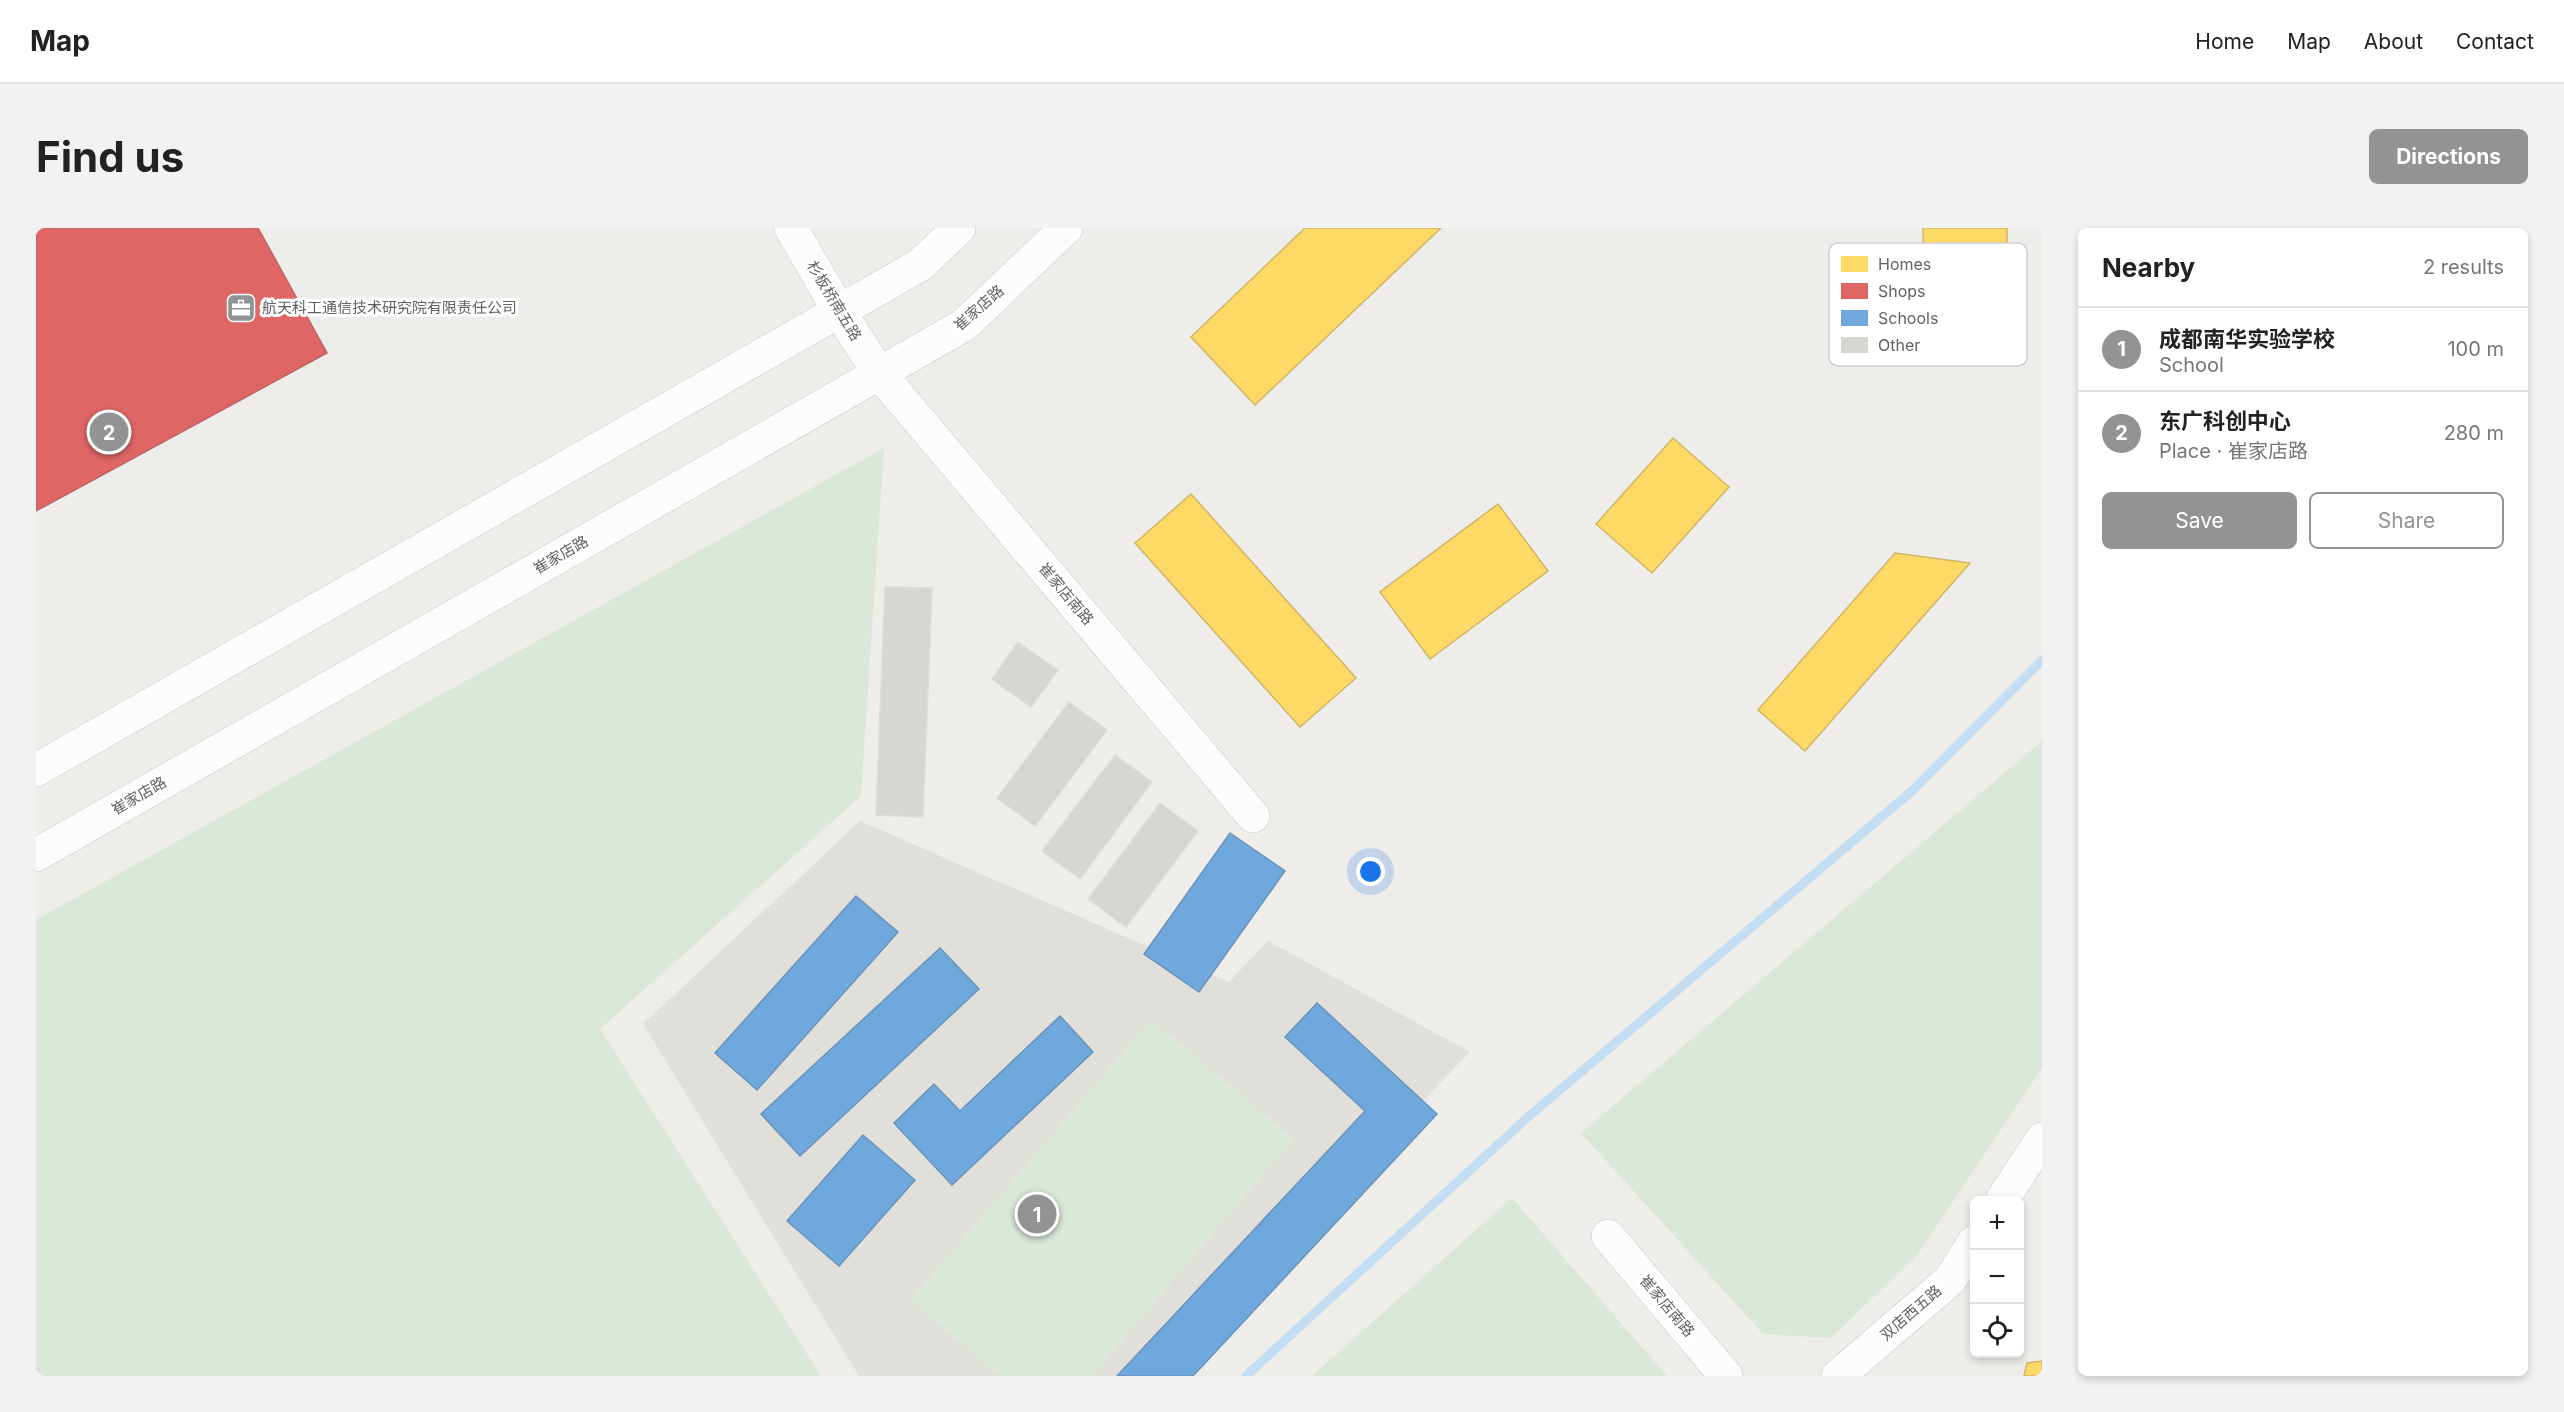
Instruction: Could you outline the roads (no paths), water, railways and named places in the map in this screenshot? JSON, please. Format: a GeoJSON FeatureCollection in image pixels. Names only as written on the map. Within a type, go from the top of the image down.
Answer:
{"type":"FeatureCollection","features":[{"type":"Feature","properties":{"kind":"main road","name":"杉板桥南五路"},"geometry":{"type":"LineString","coordinates":[[791,228],[839,311],[879,373]]}},
{"type":"Feature","properties":{"kind":"main road"},"geometry":{"type":"LineString","coordinates":[[36,770],[920,265],[959,228]]}},
{"type":"Feature","properties":{"kind":"main road","name":"崔家店路"},"geometry":{"type":"LineString","coordinates":[[36,855],[964,325],[1066,228]]}},
{"type":"Feature","properties":{"kind":"main road","name":"崔家店南路"},"geometry":{"type":"LineString","coordinates":[[879,373],[1253,816]]}},
{"type":"Feature","properties":{"kind":"main road"},"geometry":{"type":"LineString","coordinates":[[2005,1196],[2042,1139]]}},
{"type":"Feature","properties":{"kind":"main road","name":"崔家店南路"},"geometry":{"type":"LineString","coordinates":[[1608,1236],[1726,1376]]}},
{"type":"Feature","properties":{"kind":"main road","name":"双店西五路"},"geometry":{"type":"LineString","coordinates":[[1838,1376],[1950,1280],[1970,1248]]}},
{"type":"Feature","properties":{"kind":"waterway"},"geometry":{"type":"LineString","coordinates":[[1246,1376],[1528,1117],[1912,791],[2042,660]]}},
{"type":"Feature","properties":{"kind":"place","name":"航天科工通信技术研究院有限责任公司"},"geometry":{"type":"Point","coordinates":[241,308]}},
{"type":"Feature","properties":{"kind":"place","name":"东广科创中心"},"geometry":{"type":"Point","coordinates":[109,432]}},
{"type":"Feature","properties":{"kind":"place","name":"成都南华实验学校"},"geometry":{"type":"Point","coordinates":[1037,1214]}}]}
